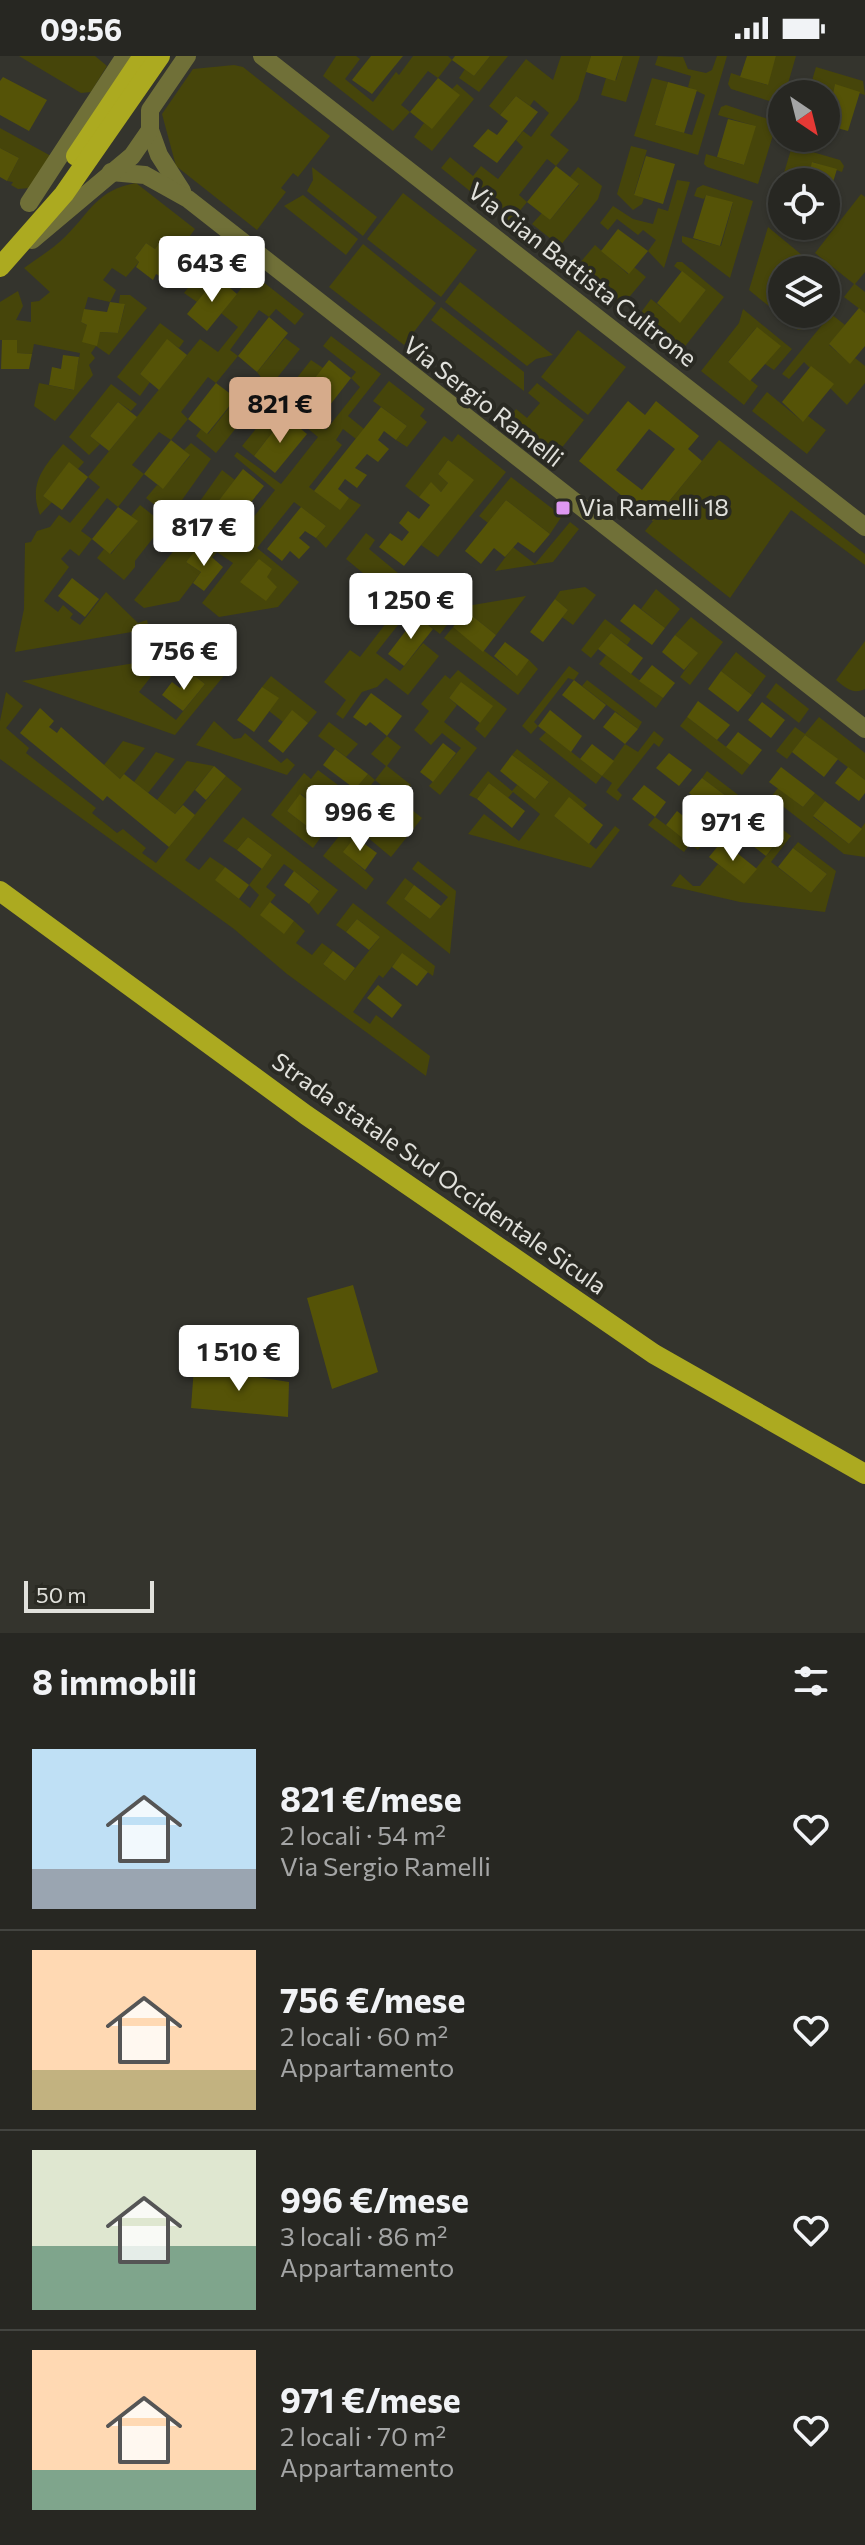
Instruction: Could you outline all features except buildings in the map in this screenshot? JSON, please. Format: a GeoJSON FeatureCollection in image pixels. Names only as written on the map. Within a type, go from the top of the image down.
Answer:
{"type":"FeatureCollection","features":[{"type":"Feature","properties":{"kind":"main road"},"geometry":{"type":"LineString","coordinates":[[2,260],[143,56]]}},
{"type":"Feature","properties":{"kind":"main road"},"geometry":{"type":"LineString","coordinates":[[2,260],[64,194],[160,56]]}},
{"type":"Feature","properties":{"kind":"main road","name":"Strada statale Sud Occidentale Sicula"},"geometry":{"type":"LineString","coordinates":[[0,891],[306,1115],[654,1354],[865,1474]]}},
{"type":"Feature","properties":{"kind":"street"},"geometry":{"type":"LineString","coordinates":[[29,203],[125,56]]}},
{"type":"Feature","properties":{"kind":"street"},"geometry":{"type":"LineString","coordinates":[[187,56],[150,110],[150,130],[168,171],[188,199]]}},
{"type":"Feature","properties":{"kind":"street","name":"Via Gian Battista Cultrone"},"geometry":{"type":"LineString","coordinates":[[261,58],[865,527]]}},
{"type":"Feature","properties":{"kind":"street"},"geometry":{"type":"LineString","coordinates":[[2,260],[132,156],[150,130]]}},
{"type":"Feature","properties":{"kind":"street"},"geometry":{"type":"LineString","coordinates":[[111,172],[145,175],[188,199]]}},
{"type":"Feature","properties":{"kind":"street","name":"Via Sergio Ramelli"},"geometry":{"type":"LineString","coordinates":[[188,199],[865,729]]}},
{"type":"Feature","properties":{"kind":"shaded area"},"geometry":{"type":"Polygon","coordinates":[[[19,56],[95,56],[107,66],[91,92],[81,93],[19,56]]]}},
{"type":"Feature","properties":{"kind":"shaded area"},"geometry":{"type":"Polygon","coordinates":[[[336,56],[356,56],[360,59],[345,79],[373,102],[413,56],[448,56],[452,60],[438,78],[428,71],[401,105],[410,112],[393,131],[323,76],[336,56]]]}},
{"type":"Feature","properties":{"kind":"shaded area"},"geometry":{"type":"Polygon","coordinates":[[[490,56],[508,56],[479,92],[459,78],[465,69],[474,76],[490,56]]]}},
{"type":"Feature","properties":{"kind":"shaded area"},"geometry":{"type":"Polygon","coordinates":[[[561,56],[591,56],[578,100],[550,135],[569,150],[556,166],[547,159],[519,195],[527,202],[510,223],[441,168],[450,157],[473,176],[481,166],[498,179],[523,147],[516,140],[523,131],[531,137],[549,113],[534,100],[530,106],[516,96],[500,115],[489,106],[526,59],[553,80],[561,56]]]}},
{"type":"Feature","properties":{"kind":"shaded area"},"geometry":{"type":"Polygon","coordinates":[[[623,56],[640,56],[626,102],[601,95],[606,78],[616,80],[623,56]]]}},
{"type":"Feature","properties":{"kind":"shaded area"},"geometry":{"type":"Polygon","coordinates":[[[658,56],[683,57],[688,69],[706,73],[712,70],[717,56],[727,56],[698,155],[634,136],[652,78],[668,82],[655,125],[692,135],[705,95],[688,87],[691,76],[655,65],[658,56]]]}},
{"type":"Feature","properties":{"kind":"shaded area"},"geometry":{"type":"Polygon","coordinates":[[[776,56],[796,56],[789,80],[769,80],[776,56]]]}},
{"type":"Feature","properties":{"kind":"shaded area"},"geometry":{"type":"Polygon","coordinates":[[[243,67],[330,136],[298,177],[293,173],[281,188],[286,192],[257,230],[176,166],[162,114],[193,69],[243,67]]]}},
{"type":"Feature","properties":{"kind":"shaded area"},"geometry":{"type":"Polygon","coordinates":[[[816,67],[863,81],[865,95],[840,87],[840,80],[812,80],[816,67]]]}},
{"type":"Feature","properties":{"kind":"shaded area"},"geometry":{"type":"Polygon","coordinates":[[[731,73],[767,85],[768,82],[768,101],[731,89],[728,84],[731,73]]]}},
{"type":"Feature","properties":{"kind":"shaded area"},"geometry":{"type":"Polygon","coordinates":[[[457,84],[474,99],[432,151],[414,137],[424,123],[432,128],[459,95],[452,89],[457,84]]]}},
{"type":"Feature","properties":{"kind":"shaded area"},"geometry":{"type":"Polygon","coordinates":[[[726,105],[768,119],[768,151],[758,184],[704,164],[706,154],[744,165],[755,126],[718,115],[721,107],[726,105]]]}},
{"type":"Feature","properties":{"kind":"shaded area"},"geometry":{"type":"Polygon","coordinates":[[[0,128],[51,156],[30,188],[18,189],[11,185],[13,182],[7,181],[19,158],[0,148],[0,128]]]}},
{"type":"Feature","properties":{"kind":"shaded area"},"geometry":{"type":"Polygon","coordinates":[[[631,146],[647,150],[634,194],[644,198],[642,204],[633,210],[617,194],[631,146]]]}},
{"type":"Feature","properties":{"kind":"shaded area"},"geometry":{"type":"Polygon","coordinates":[[[790,152],[813,152],[840,160],[844,166],[842,172],[840,168],[813,162],[811,168],[785,168],[790,152]]]}},
{"type":"Feature","properties":{"kind":"shaded area"},"geometry":{"type":"Polygon","coordinates":[[[312,167],[377,217],[363,236],[307,191],[313,180],[312,167]]]}},
{"type":"Feature","properties":{"kind":"shaded area"},"geometry":{"type":"Polygon","coordinates":[[[578,167],[602,186],[598,199],[560,246],[532,224],[542,213],[550,220],[579,185],[570,177],[578,167]]]}},
{"type":"Feature","properties":{"kind":"shaded area"},"geometry":{"type":"Polygon","coordinates":[[[677,180],[690,182],[664,268],[648,251],[656,240],[643,230],[638,235],[617,219],[608,230],[600,223],[613,206],[633,219],[653,224],[658,208],[668,211],[677,180]]]}},
{"type":"Feature","properties":{"kind":"shaded area"},"geometry":{"type":"Polygon","coordinates":[[[136,183],[195,229],[187,240],[194,250],[180,268],[174,262],[176,258],[160,245],[155,249],[146,243],[135,258],[139,262],[126,277],[112,268],[103,280],[116,290],[110,302],[88,297],[81,322],[100,332],[118,333],[125,305],[119,303],[120,295],[130,295],[147,308],[109,355],[96,346],[91,353],[95,358],[89,365],[93,375],[55,421],[34,406],[39,383],[73,390],[80,353],[34,344],[32,354],[17,353],[17,340],[0,340],[0,302],[18,291],[23,306],[16,320],[31,322],[31,302],[39,301],[50,292],[24,268],[61,240],[103,196],[136,183]]]}},
{"type":"Feature","properties":{"kind":"shaded area"},"geometry":{"type":"Polygon","coordinates":[[[703,185],[753,201],[730,278],[682,242],[682,236],[721,246],[733,203],[706,195],[704,199],[694,196],[697,188],[703,185]]]}},
{"type":"Feature","properties":{"kind":"shaded area"},"geometry":{"type":"Polygon","coordinates":[[[403,193],[477,250],[441,297],[367,239],[403,193]]]}},
{"type":"Feature","properties":{"kind":"shaded area"},"geometry":{"type":"Polygon","coordinates":[[[861,194],[865,197],[865,272],[855,284],[865,292],[865,313],[844,297],[854,284],[840,273],[840,256],[819,256],[815,253],[825,240],[840,240],[840,221],[861,194]]]}},
{"type":"Feature","properties":{"kind":"shaded area"},"geometry":{"type":"Polygon","coordinates":[[[303,195],[358,239],[346,255],[284,206],[303,195]]]}},
{"type":"Feature","properties":{"kind":"shaded area"},"geometry":{"type":"Polygon","coordinates":[[[768,227],[768,240],[784,240],[803,256],[768,256],[768,306],[749,290],[768,227]]]}},
{"type":"Feature","properties":{"kind":"shaded area"},"geometry":{"type":"Polygon","coordinates":[[[363,244],[436,303],[404,345],[329,287],[363,244]]]}},
{"type":"Feature","properties":{"kind":"shaded area"},"geometry":{"type":"Polygon","coordinates":[[[595,245],[628,274],[634,267],[646,277],[620,308],[573,271],[595,245]]]}},
{"type":"Feature","properties":{"kind":"shaded area"},"geometry":{"type":"Polygon","coordinates":[[[219,248],[243,267],[227,285],[217,277],[197,302],[184,293],[219,248]]]}},
{"type":"Feature","properties":{"kind":"shaded area"},"geometry":{"type":"Polygon","coordinates":[[[682,262],[724,297],[679,354],[659,338],[659,330],[644,317],[642,311],[651,299],[680,322],[706,290],[674,266],[682,262]]]}},
{"type":"Feature","properties":{"kind":"shaded area"},"geometry":{"type":"Polygon","coordinates":[[[253,274],[304,314],[295,325],[276,309],[269,317],[259,310],[230,350],[238,356],[216,383],[208,377],[181,412],[188,419],[171,440],[159,432],[132,465],[144,474],[118,507],[107,498],[81,531],[92,539],[79,556],[70,549],[61,559],[69,567],[44,601],[58,612],[63,605],[73,614],[70,618],[80,625],[106,592],[138,623],[147,620],[149,629],[15,652],[24,609],[25,543],[31,542],[37,531],[50,527],[59,515],[70,523],[100,487],[88,477],[200,339],[218,352],[238,327],[221,313],[253,274]]]}},
{"type":"Feature","properties":{"kind":"shaded area"},"geometry":{"type":"Polygon","coordinates":[[[460,282],[553,355],[536,359],[527,366],[445,302],[460,282]]]}},
{"type":"Feature","properties":{"kind":"shaded area"},"geometry":{"type":"Polygon","coordinates":[[[441,307],[524,372],[524,391],[431,320],[441,307]]]}},
{"type":"Feature","properties":{"kind":"shaded area"},"geometry":{"type":"Polygon","coordinates":[[[743,309],[792,349],[774,370],[765,364],[756,328],[728,362],[758,386],[744,405],[701,371],[739,323],[743,309]]]}},
{"type":"Feature","properties":{"kind":"shaded area"},"geometry":{"type":"Polygon","coordinates":[[[840,321],[845,325],[829,345],[850,363],[855,358],[865,366],[865,383],[847,405],[804,362],[789,379],[782,374],[820,328],[840,328],[840,321]]]}},
{"type":"Feature","properties":{"kind":"shaded area"},"geometry":{"type":"Polygon","coordinates":[[[160,323],[184,341],[179,348],[167,340],[140,374],[150,382],[140,396],[117,377],[160,323]]]}},
{"type":"Feature","properties":{"kind":"shaded area"},"geometry":{"type":"Polygon","coordinates":[[[578,330],[626,367],[588,415],[541,377],[578,330]]]}},
{"type":"Feature","properties":{"kind":"shaded area"},"geometry":{"type":"Polygon","coordinates":[[[331,336],[381,374],[348,416],[364,429],[356,439],[343,429],[336,440],[342,445],[309,487],[339,509],[349,498],[361,505],[326,548],[316,538],[326,526],[294,502],[257,548],[299,582],[278,607],[219,617],[202,603],[233,563],[217,552],[212,558],[199,547],[186,562],[201,572],[179,601],[144,608],[134,600],[197,522],[205,529],[211,520],[236,539],[275,490],[234,456],[237,452],[281,484],[318,437],[277,403],[298,409],[326,430],[360,387],[351,378],[356,372],[323,346],[331,336]]]}},
{"type":"Feature","properties":{"kind":"shaded area"},"geometry":{"type":"Polygon","coordinates":[[[285,338],[300,349],[269,388],[257,372],[285,338]]]}},
{"type":"Feature","properties":{"kind":"shaded area"},"geometry":{"type":"Polygon","coordinates":[[[311,360],[323,368],[296,402],[285,393],[311,360]]]}},
{"type":"Feature","properties":{"kind":"shaded area"},"geometry":{"type":"Polygon","coordinates":[[[389,381],[425,409],[420,416],[427,422],[407,447],[396,440],[407,426],[373,401],[389,381]]]}},
{"type":"Feature","properties":{"kind":"shaded area"},"geometry":{"type":"Polygon","coordinates":[[[537,383],[584,420],[552,460],[505,423],[516,409],[527,418],[540,403],[528,393],[537,383]]]}},
{"type":"Feature","properties":{"kind":"shaded area"},"geometry":{"type":"Polygon","coordinates":[[[111,384],[137,404],[131,411],[118,402],[90,436],[100,444],[89,455],[69,437],[111,384]]]}},
{"type":"Feature","properties":{"kind":"shaded area"},"geometry":{"type":"Polygon","coordinates":[[[236,386],[256,403],[216,453],[196,436],[201,429],[208,434],[236,399],[230,393],[236,386]]]}},
{"type":"Feature","properties":{"kind":"shaded area"},"geometry":{"type":"Polygon","coordinates":[[[767,392],[802,421],[808,416],[826,430],[807,454],[752,411],[767,392]]]}},
{"type":"Feature","properties":{"kind":"shaded area"},"geometry":{"type":"Polygon","coordinates":[[[273,408],[285,416],[254,456],[242,446],[273,408]]]}},
{"type":"Feature","properties":{"kind":"shaded area"},"geometry":{"type":"Polygon","coordinates":[[[458,434],[506,472],[438,557],[421,545],[473,480],[448,460],[438,474],[448,483],[441,492],[431,483],[419,497],[405,486],[444,436],[452,442],[458,434]]]}},
{"type":"Feature","properties":{"kind":"shaded area"},"geometry":{"type":"Polygon","coordinates":[[[719,440],[865,554],[865,565],[791,510],[730,598],[645,531],[719,440]]]}},
{"type":"Feature","properties":{"kind":"shaded area"},"geometry":{"type":"Polygon","coordinates":[[[191,443],[211,459],[170,517],[146,498],[157,485],[163,488],[190,456],[184,450],[191,443]]]}},
{"type":"Feature","properties":{"kind":"shaded area"},"geometry":{"type":"Polygon","coordinates":[[[63,444],[84,462],[78,469],[69,463],[43,496],[52,502],[40,515],[37,485],[44,468],[63,444]]]}},
{"type":"Feature","properties":{"kind":"shaded area"},"geometry":{"type":"Polygon","coordinates":[[[222,470],[235,480],[210,512],[198,504],[222,470]]]}},
{"type":"Feature","properties":{"kind":"shaded area"},"geometry":{"type":"Polygon","coordinates":[[[511,477],[562,516],[550,534],[506,500],[488,523],[479,516],[511,477]]]}},
{"type":"Feature","properties":{"kind":"shaded area"},"geometry":{"type":"Polygon","coordinates":[[[140,505],[164,524],[124,580],[97,558],[104,549],[111,554],[137,521],[131,516],[140,505]]]}},
{"type":"Feature","properties":{"kind":"shaded area"},"geometry":{"type":"Polygon","coordinates":[[[570,522],[579,529],[553,562],[495,571],[513,547],[535,564],[570,522]]]}},
{"type":"Feature","properties":{"kind":"shaded area"},"geometry":{"type":"Polygon","coordinates":[[[366,533],[375,540],[369,549],[410,583],[380,587],[346,559],[366,533]]]}},
{"type":"Feature","properties":{"kind":"shaded area"},"geometry":{"type":"Polygon","coordinates":[[[585,587],[596,595],[573,625],[562,617],[568,610],[555,599],[560,591],[585,587]]]}},
{"type":"Feature","properties":{"kind":"shaded area"},"geometry":{"type":"Polygon","coordinates":[[[656,589],[680,609],[665,628],[641,609],[656,589]]]}},
{"type":"Feature","properties":{"kind":"shaded area"},"geometry":{"type":"Polygon","coordinates":[[[526,596],[496,635],[461,607],[440,634],[417,616],[419,614],[526,596]]]}},
{"type":"Feature","properties":{"kind":"shaded area"},"geometry":{"type":"Polygon","coordinates":[[[405,616],[376,653],[400,671],[423,643],[439,656],[408,695],[386,678],[377,687],[362,692],[343,719],[336,714],[346,700],[324,682],[350,650],[360,657],[390,618],[405,616]]]}},
{"type":"Feature","properties":{"kind":"shaded area"},"geometry":{"type":"Polygon","coordinates":[[[691,617],[723,642],[690,685],[680,677],[697,653],[675,635],[691,617]]]}},
{"type":"Feature","properties":{"kind":"shaded area"},"geometry":{"type":"Polygon","coordinates":[[[605,619],[631,639],[627,645],[611,633],[591,658],[581,650],[605,619]]]}},
{"type":"Feature","properties":{"kind":"shaded area"},"geometry":{"type":"Polygon","coordinates":[[[453,627],[516,675],[529,660],[538,669],[518,695],[444,638],[453,627]]]}},
{"type":"Feature","properties":{"kind":"shaded area"},"geometry":{"type":"Polygon","coordinates":[[[865,641],[865,689],[853,691],[836,680],[865,641]]]}},
{"type":"Feature","properties":{"kind":"shaded area"},"geometry":{"type":"Polygon","coordinates":[[[736,652],[766,676],[752,695],[721,671],[736,652]]]}},
{"type":"Feature","properties":{"kind":"shaded area"},"geometry":{"type":"Polygon","coordinates":[[[192,654],[189,659],[157,669],[139,692],[176,720],[205,684],[191,673],[206,656],[227,672],[175,735],[22,681],[192,654]]]}},
{"type":"Feature","properties":{"kind":"shaded area"},"geometry":{"type":"Polygon","coordinates":[[[606,655],[663,698],[656,708],[599,664],[606,655]]]}},
{"type":"Feature","properties":{"kind":"shaded area"},"geometry":{"type":"Polygon","coordinates":[[[569,666],[579,673],[574,680],[568,678],[534,722],[538,726],[531,734],[522,726],[569,666]]]}},
{"type":"Feature","properties":{"kind":"shaded area"},"geometry":{"type":"Polygon","coordinates":[[[458,670],[507,709],[485,738],[475,729],[492,706],[461,683],[449,698],[457,705],[444,722],[477,748],[440,795],[429,786],[461,748],[442,733],[431,745],[414,730],[429,711],[421,704],[445,675],[450,679],[458,670]]]}},
{"type":"Feature","properties":{"kind":"shaded area"},"geometry":{"type":"Polygon","coordinates":[[[271,676],[317,712],[308,723],[292,711],[283,722],[269,711],[262,687],[271,676]]]}},
{"type":"Feature","properties":{"kind":"shaded area"},"geometry":{"type":"Polygon","coordinates":[[[587,680],[642,722],[638,729],[582,686],[587,680]]]}},
{"type":"Feature","properties":{"kind":"shaded area"},"geometry":{"type":"Polygon","coordinates":[[[776,683],[809,709],[799,723],[766,697],[776,683]]]}},
{"type":"Feature","properties":{"kind":"shaded area"},"geometry":{"type":"Polygon","coordinates":[[[6,692],[23,706],[6,728],[29,748],[26,753],[96,808],[92,813],[117,833],[123,829],[146,848],[142,853],[156,863],[226,776],[242,789],[185,860],[199,870],[210,857],[225,867],[216,880],[250,908],[259,895],[249,885],[272,855],[248,837],[237,850],[223,841],[243,817],[338,890],[318,915],[309,904],[319,890],[284,864],[266,887],[276,895],[261,915],[284,933],[294,921],[305,931],[296,943],[312,955],[322,943],[333,951],[323,964],[345,981],[380,937],[357,919],[346,932],[336,925],[353,903],[435,966],[433,976],[402,954],[383,978],[379,975],[353,1012],[370,1024],[376,1015],[430,1056],[426,1076],[287,974],[234,929],[0,759],[0,721],[6,692]]]}},
{"type":"Feature","properties":{"kind":"shaded area"},"geometry":{"type":"Polygon","coordinates":[[[687,717],[750,765],[742,775],[680,726],[687,717]]]}},
{"type":"Feature","properties":{"kind":"shaded area"},"geometry":{"type":"Polygon","coordinates":[[[819,717],[865,753],[865,780],[805,735],[787,759],[776,751],[795,727],[805,734],[819,717]]]}},
{"type":"Feature","properties":{"kind":"shaded area"},"geometry":{"type":"Polygon","coordinates":[[[214,721],[234,739],[241,738],[245,733],[281,763],[287,758],[295,765],[287,775],[196,745],[214,721]]]}},
{"type":"Feature","properties":{"kind":"shaded area"},"geometry":{"type":"Polygon","coordinates":[[[329,722],[358,744],[346,757],[318,736],[329,722]]]}},
{"type":"Feature","properties":{"kind":"shaded area"},"geometry":{"type":"Polygon","coordinates":[[[654,731],[664,739],[659,747],[654,743],[617,790],[622,795],[618,801],[606,792],[612,783],[602,776],[625,744],[638,752],[654,731]]]}},
{"type":"Feature","properties":{"kind":"shaded area"},"geometry":{"type":"Polygon","coordinates":[[[546,732],[602,776],[596,784],[539,739],[546,732]]]}},
{"type":"Feature","properties":{"kind":"shaded area"},"geometry":{"type":"Polygon","coordinates":[[[387,736],[401,747],[387,766],[411,785],[399,800],[375,780],[386,766],[371,754],[387,736]]]}},
{"type":"Feature","properties":{"kind":"shaded area"},"geometry":{"type":"Polygon","coordinates":[[[123,741],[145,748],[120,779],[104,765],[123,741]]]}},
{"type":"Feature","properties":{"kind":"shaded area"},"geometry":{"type":"Polygon","coordinates":[[[517,749],[587,805],[583,809],[554,816],[596,849],[615,826],[620,830],[591,868],[468,834],[484,814],[519,841],[540,814],[513,792],[508,798],[489,783],[477,799],[469,795],[488,771],[512,791],[517,785],[536,798],[549,782],[512,755],[517,749]]]}},
{"type":"Feature","properties":{"kind":"shaded area"},"geometry":{"type":"Polygon","coordinates":[[[156,752],[175,759],[148,793],[134,782],[156,752]]]}},
{"type":"Feature","properties":{"kind":"shaded area"},"geometry":{"type":"Polygon","coordinates":[[[187,761],[214,766],[175,814],[157,800],[187,761]]]}},
{"type":"Feature","properties":{"kind":"shaded area"},"geometry":{"type":"Polygon","coordinates":[[[318,770],[350,794],[368,774],[375,780],[361,798],[399,825],[412,810],[422,818],[391,857],[360,831],[344,852],[374,879],[366,890],[323,856],[340,835],[330,827],[334,821],[301,794],[287,811],[321,837],[313,848],[271,815],[304,773],[311,779],[318,770]]]}},
{"type":"Feature","properties":{"kind":"shaded area"},"geometry":{"type":"Polygon","coordinates":[[[707,771],[750,804],[744,812],[740,809],[723,832],[736,843],[731,849],[712,834],[698,850],[690,844],[684,852],[648,825],[655,817],[690,843],[726,796],[702,778],[707,771]]]}},
{"type":"Feature","properties":{"kind":"shaded area"},"geometry":{"type":"Polygon","coordinates":[[[778,788],[803,807],[815,793],[825,801],[813,817],[849,844],[865,823],[865,857],[844,854],[771,797],[778,788]]]}},
{"type":"Feature","properties":{"kind":"shaded area"},"geometry":{"type":"Polygon","coordinates":[[[773,822],[791,836],[771,862],[811,893],[827,874],[793,848],[798,842],[836,871],[825,912],[740,902],[671,886],[680,874],[693,886],[700,886],[718,864],[744,883],[780,839],[767,829],[773,822]]]}},
{"type":"Feature","properties":{"kind":"shaded area"},"geometry":{"type":"Polygon","coordinates":[[[418,861],[456,891],[450,954],[386,903],[405,878],[414,885],[404,899],[430,919],[448,897],[412,869],[418,861]]]}},
{"type":"Feature","properties":{"kind":"place","name":"Via Ramelli 18"},"geometry":{"type":"Point","coordinates":[563,508]}}]}
